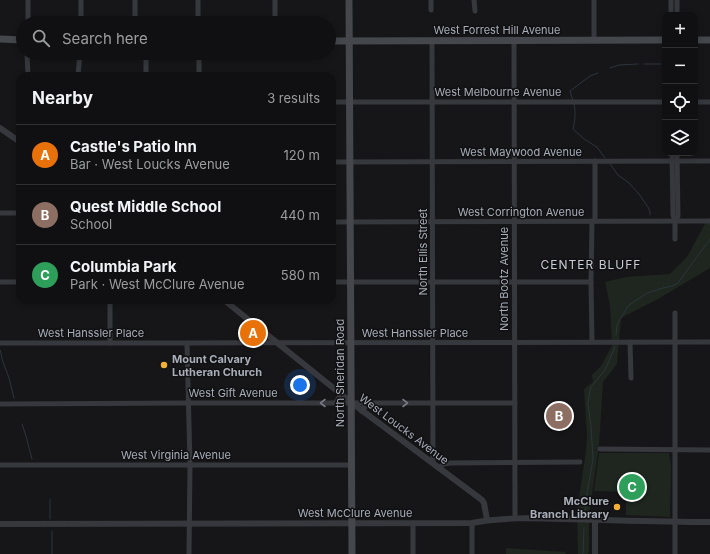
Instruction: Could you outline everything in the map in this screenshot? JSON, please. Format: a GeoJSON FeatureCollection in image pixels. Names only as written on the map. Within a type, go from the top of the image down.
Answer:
{"type":"FeatureCollection","features":[{"type":"Feature","properties":{"kind":"main road","name":"North Sheridan Road"},"geometry":{"type":"LineString","coordinates":[[350,0],[352,554]]}},
{"type":"Feature","properties":{"kind":"main road"},"geometry":{"type":"LineString","coordinates":[[0,39],[16,40]]}},
{"type":"Feature","properties":{"kind":"main road","name":"West Forrest Hill Avenue"},"geometry":{"type":"LineString","coordinates":[[336,41],[662,40]]}},
{"type":"Feature","properties":{"kind":"main road"},"geometry":{"type":"LineString","coordinates":[[698,40],[710,40]]}},
{"type":"Feature","properties":{"kind":"street"},"geometry":{"type":"LineString","coordinates":[[28,0],[28,16]]}},
{"type":"Feature","properties":{"kind":"street"},"geometry":{"type":"LineString","coordinates":[[81,0],[81,16]]}},
{"type":"Feature","properties":{"kind":"street"},"geometry":{"type":"LineString","coordinates":[[135,0],[135,16]]}},
{"type":"Feature","properties":{"kind":"street"},"geometry":{"type":"LineString","coordinates":[[198,0],[198,16]]}},
{"type":"Feature","properties":{"kind":"street"},"geometry":{"type":"LineString","coordinates":[[275,0],[275,16]]}},
{"type":"Feature","properties":{"kind":"street"},"geometry":{"type":"LineString","coordinates":[[431,0],[431,10]]}},
{"type":"Feature","properties":{"kind":"street"},"geometry":{"type":"LineString","coordinates":[[474,0],[475,11]]}},
{"type":"Feature","properties":{"kind":"street"},"geometry":{"type":"LineString","coordinates":[[594,0],[594,40]]}},
{"type":"Feature","properties":{"kind":"street"},"geometry":{"type":"LineString","coordinates":[[670,0],[671,12]]}},
{"type":"Feature","properties":{"kind":"street"},"geometry":{"type":"LineString","coordinates":[[677,0],[677,12]]}},
{"type":"Feature","properties":{"kind":"street","name":"North Bootz Avenue"},"geometry":{"type":"LineString","coordinates":[[514,40],[515,518]]}},
{"type":"Feature","properties":{"kind":"street","name":"North Ellis Street"},"geometry":{"type":"LineString","coordinates":[[432,41],[432,463]]}},
{"type":"Feature","properties":{"kind":"street"},"geometry":{"type":"LineString","coordinates":[[27,60],[28,72]]}},
{"type":"Feature","properties":{"kind":"street"},"geometry":{"type":"LineString","coordinates":[[78,72],[79,60]]}},
{"type":"Feature","properties":{"kind":"street"},"geometry":{"type":"LineString","coordinates":[[146,60],[146,72]]}},
{"type":"Feature","properties":{"kind":"street"},"geometry":{"type":"LineString","coordinates":[[199,60],[199,72]]}},
{"type":"Feature","properties":{"kind":"street","name":"West Melbourne Avenue"},"geometry":{"type":"LineString","coordinates":[[336,102],[662,102]]}},
{"type":"Feature","properties":{"kind":"street"},"geometry":{"type":"LineString","coordinates":[[698,102],[710,102]]}},
{"type":"Feature","properties":{"kind":"street"},"geometry":{"type":"LineString","coordinates":[[0,128],[16,139]]}},
{"type":"Feature","properties":{"kind":"street"},"geometry":{"type":"LineString","coordinates":[[673,156],[675,161],[678,216],[675,222],[675,239]]}},
{"type":"Feature","properties":{"kind":"street"},"geometry":{"type":"LineString","coordinates":[[675,161],[677,156]]}},
{"type":"Feature","properties":{"kind":"street"},"geometry":{"type":"LineString","coordinates":[[592,342],[591,282],[595,161]]}},
{"type":"Feature","properties":{"kind":"street","name":"West Maywood Avenue"},"geometry":{"type":"LineString","coordinates":[[336,162],[710,161]]}},
{"type":"Feature","properties":{"kind":"street"},"geometry":{"type":"LineString","coordinates":[[0,213],[16,213]]}},
{"type":"Feature","properties":{"kind":"street","name":"West Corrington Avenue"},"geometry":{"type":"LineString","coordinates":[[336,222],[710,221]]}},
{"type":"Feature","properties":{"kind":"street"},"geometry":{"type":"LineString","coordinates":[[0,282],[16,282]]}},
{"type":"Feature","properties":{"kind":"street"},"geometry":{"type":"LineString","coordinates":[[336,282],[591,282]]}},
{"type":"Feature","properties":{"kind":"street"},"geometry":{"type":"LineString","coordinates":[[110,304],[110,343]]}},
{"type":"Feature","properties":{"kind":"street","name":"West Loucks Avenue"},"geometry":{"type":"LineString","coordinates":[[229,304],[362,411],[484,502],[487,520]]}},
{"type":"Feature","properties":{"kind":"street"},"geometry":{"type":"LineString","coordinates":[[675,313],[675,554]]}},
{"type":"Feature","properties":{"kind":"street"},"geometry":{"type":"LineString","coordinates":[[630,342],[631,378]]}},
{"type":"Feature","properties":{"kind":"street","name":"West Hanssler Place"},"geometry":{"type":"LineString","coordinates":[[0,343],[710,342]]}},
{"type":"Feature","properties":{"kind":"street"},"geometry":{"type":"LineString","coordinates":[[187,343],[190,465],[190,554]]}},
{"type":"Feature","properties":{"kind":"street"},"geometry":{"type":"LineString","coordinates":[[336,403],[341,394]]}},
{"type":"Feature","properties":{"kind":"street"},"geometry":{"type":"LineString","coordinates":[[362,411],[367,403]]}},
{"type":"Feature","properties":{"kind":"street","name":"West Gift Avenue"},"geometry":{"type":"LineString","coordinates":[[0,404],[515,403]]}},
{"type":"Feature","properties":{"kind":"street"},"geometry":{"type":"LineString","coordinates":[[600,449],[710,450]]}},
{"type":"Feature","properties":{"kind":"street"},"geometry":{"type":"LineString","coordinates":[[438,468],[444,464],[450,463],[580,462]]}},
{"type":"Feature","properties":{"kind":"street","name":"West Virginia Avenue"},"geometry":{"type":"LineString","coordinates":[[0,465],[352,465]]}},
{"type":"Feature","properties":{"kind":"street","name":"West McClure Avenue"},"geometry":{"type":"LineString","coordinates":[[0,524],[472,523],[487,520],[515,518],[710,522]]}},
{"type":"Feature","properties":{"kind":"street"},"geometry":{"type":"LineString","coordinates":[[595,519],[595,554]]}},
{"type":"Feature","properties":{"kind":"street"},"geometry":{"type":"LineString","coordinates":[[413,523],[413,554]]}},
{"type":"Feature","properties":{"kind":"street"},"geometry":{"type":"LineString","coordinates":[[472,523],[472,554]]}},
{"type":"Feature","properties":{"kind":"shaded area"},"geometry":{"type":"Polygon","coordinates":[[[710,218],[710,268],[658,299],[621,318],[617,364],[603,382],[599,446],[589,515],[589,552],[588,554],[578,554],[577,511],[587,435],[584,389],[593,382],[592,375],[601,366],[612,346],[610,305],[605,282],[626,277],[670,274],[687,257],[705,224],[710,218]]]}},
{"type":"Feature","properties":{"kind":"shaded area"},"geometry":{"type":"Polygon","coordinates":[[[599,453],[669,453],[671,466],[670,517],[626,515],[626,492],[594,491],[599,453]]]}},
{"type":"Feature","properties":{"kind":"shaded area"},"geometry":{"type":"Polygon","coordinates":[[[506,548],[566,552],[565,554],[506,554],[506,548]]]}},
{"type":"Feature","properties":{"kind":"waterway"},"geometry":{"type":"LineString","coordinates":[[610,68],[619,65],[638,64]]}},
{"type":"Feature","properties":{"kind":"waterway"},"geometry":{"type":"LineString","coordinates":[[644,64],[661,64]]}},
{"type":"Feature","properties":{"kind":"waterway"},"geometry":{"type":"LineString","coordinates":[[573,101],[570,91],[590,76],[598,73]]}},
{"type":"Feature","properties":{"kind":"waterway"},"geometry":{"type":"LineString","coordinates":[[574,104],[575,116],[573,129],[584,139],[597,147],[605,158]]}},
{"type":"Feature","properties":{"kind":"waterway"},"geometry":{"type":"LineString","coordinates":[[610,164],[618,175],[629,183],[639,194],[648,207],[650,215]]}},
{"type":"Feature","properties":{"kind":"waterway"},"geometry":{"type":"LineString","coordinates":[[616,335],[617,325],[628,306],[647,293],[678,283],[710,239]]}},
{"type":"Feature","properties":{"kind":"waterway"},"geometry":{"type":"LineString","coordinates":[[585,514],[593,459],[588,404],[589,396],[591,387],[605,370],[615,347]]}},
{"type":"Feature","properties":{"kind":"waterway"},"geometry":{"type":"LineString","coordinates":[[0,350],[14,398]]}},
{"type":"Feature","properties":{"kind":"waterway"},"geometry":{"type":"LineString","coordinates":[[22,424],[32,459]]}},
{"type":"Feature","properties":{"kind":"waterway"},"geometry":{"type":"LineString","coordinates":[[50,499],[50,519]]}},
{"type":"Feature","properties":{"kind":"waterway"},"geometry":{"type":"LineString","coordinates":[[583,554],[584,528]]}},
{"type":"Feature","properties":{"kind":"waterway"},"geometry":{"type":"LineString","coordinates":[[52,531],[52,554]]}},
{"type":"Feature","properties":{"kind":"place","name":"Castle's Patio Inn"},"geometry":{"type":"Point","coordinates":[253,333]}},
{"type":"Feature","properties":{"kind":"place","name":"Mount Calvary Lutheran Church"},"geometry":{"type":"Point","coordinates":[164,365]}},
{"type":"Feature","properties":{"kind":"place","name":"Quest Middle School"},"geometry":{"type":"Point","coordinates":[559,416]}},
{"type":"Feature","properties":{"kind":"place","name":"Columbia Park"},"geometry":{"type":"Point","coordinates":[632,487]}},
{"type":"Feature","properties":{"kind":"place","name":"McClure Branch Library"},"geometry":{"type":"Point","coordinates":[617,507]}},
{"type":"Feature","properties":{"kind":"district","name":"CENTER BLUFF"},"geometry":{"type":"Point","coordinates":[591,264]}}]}
